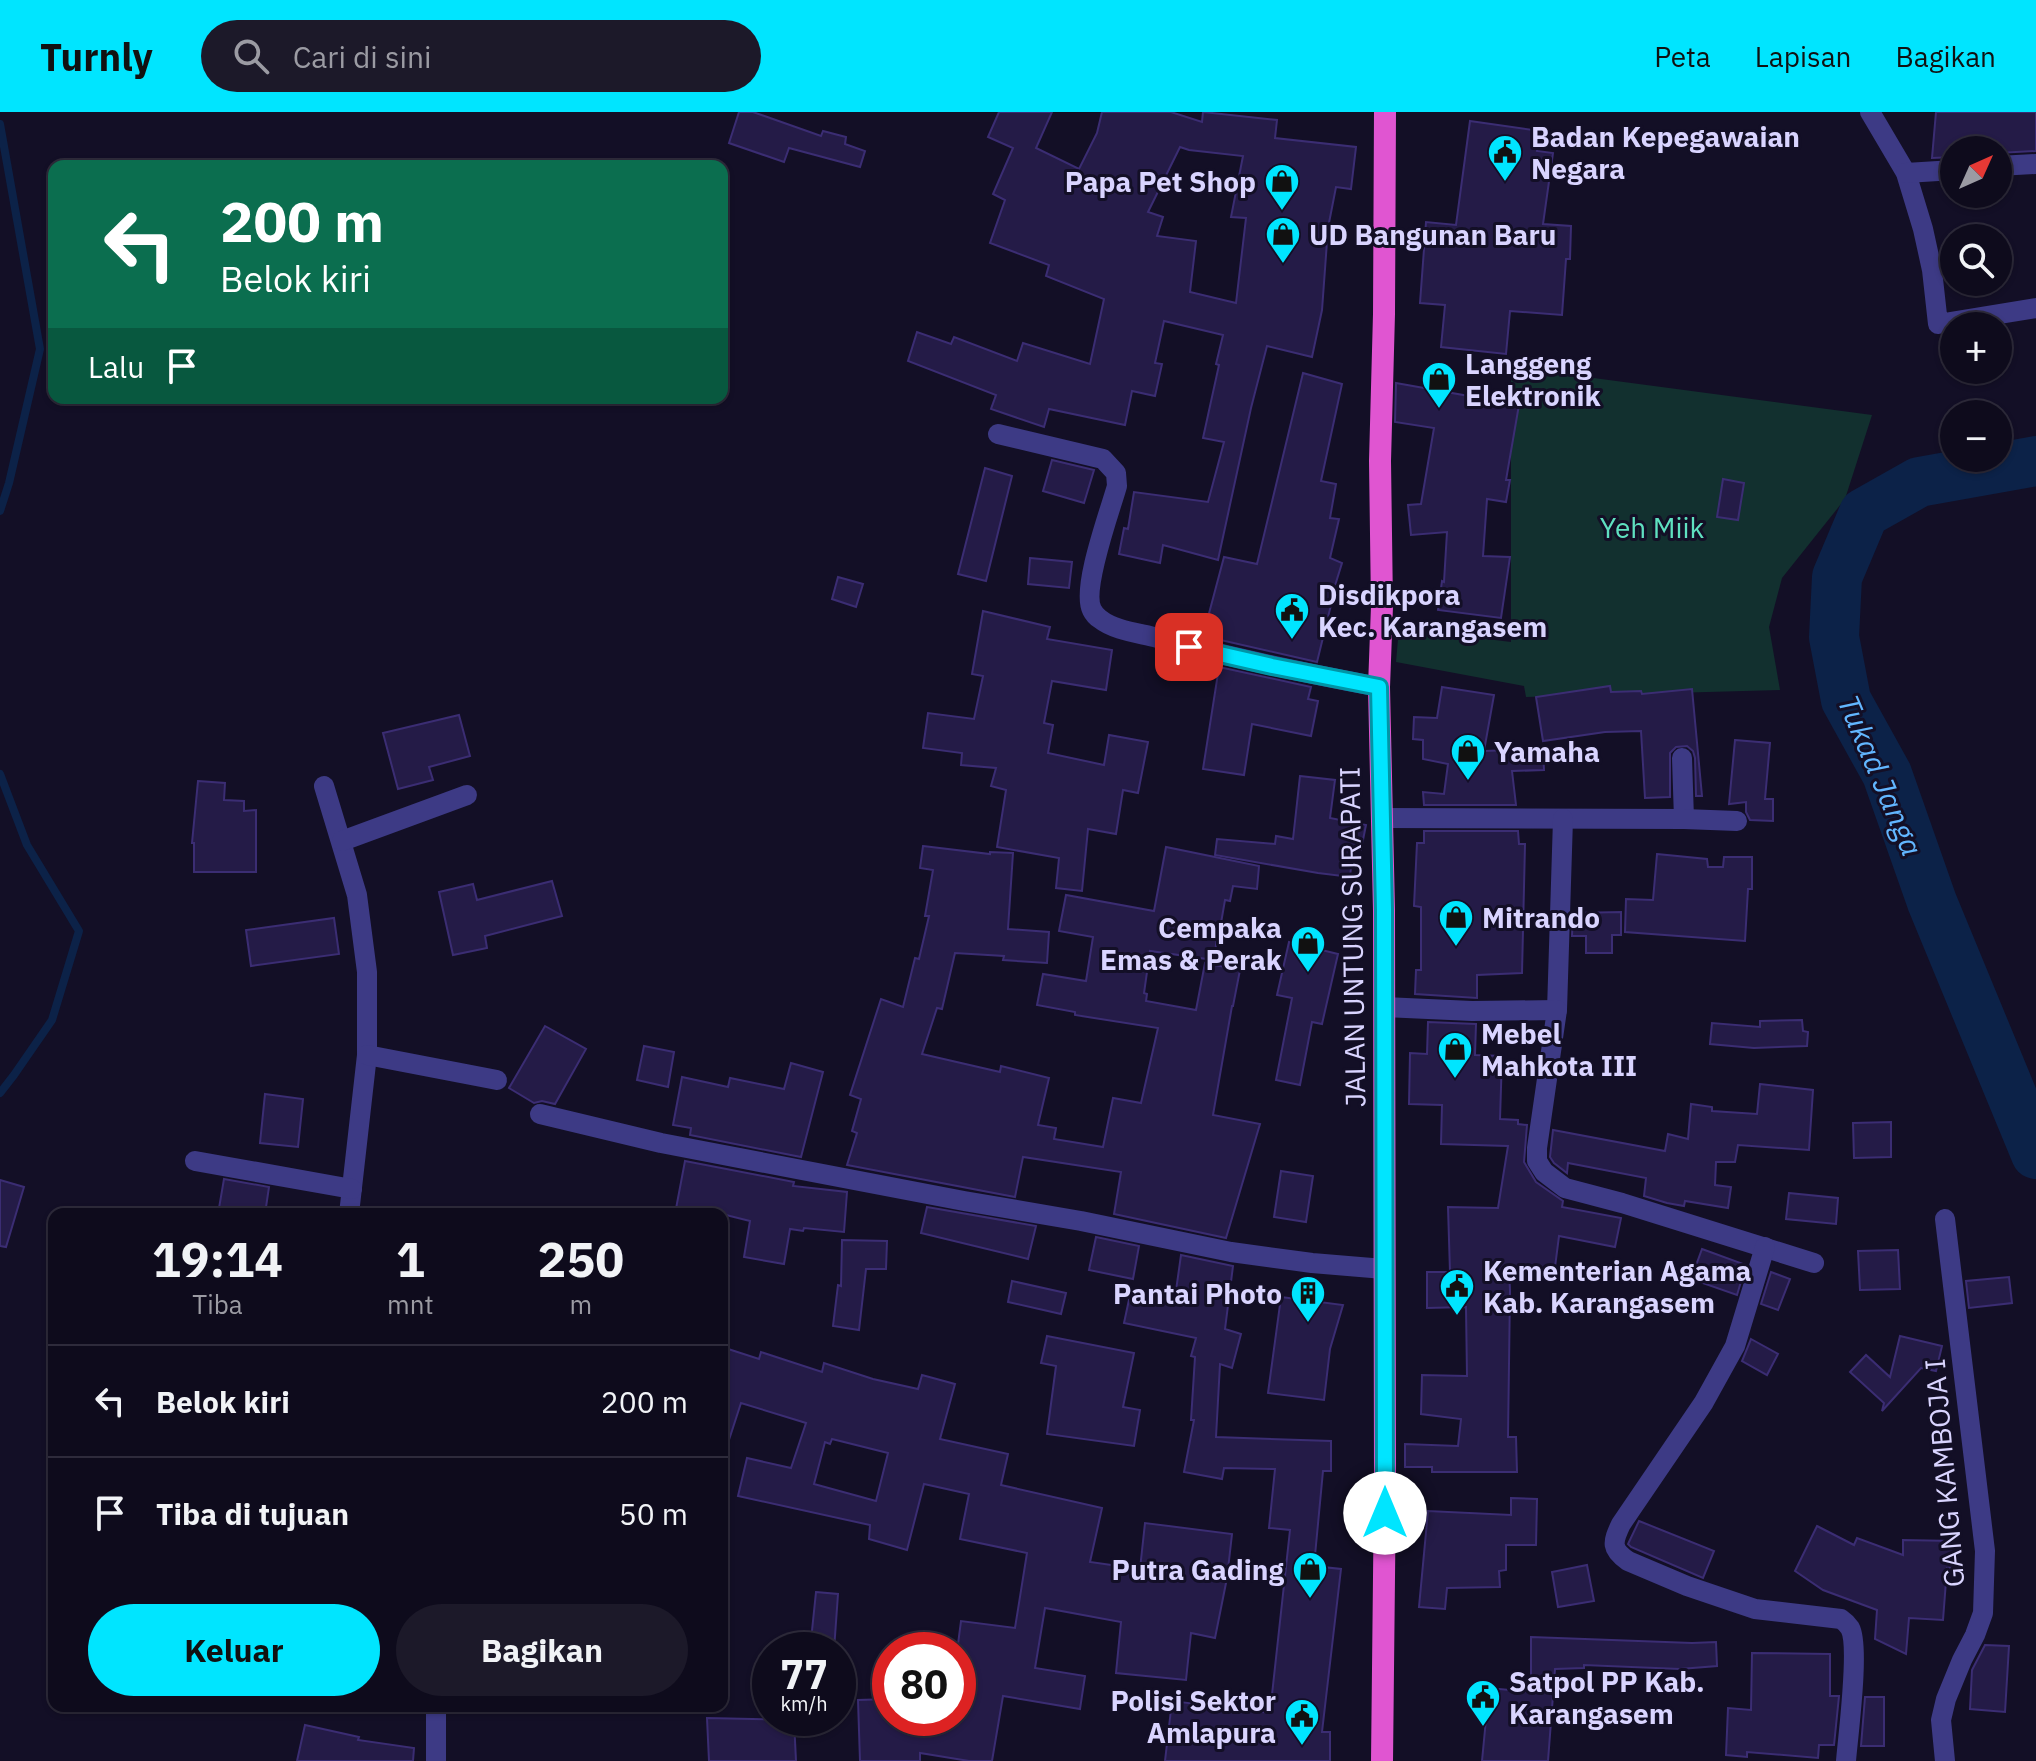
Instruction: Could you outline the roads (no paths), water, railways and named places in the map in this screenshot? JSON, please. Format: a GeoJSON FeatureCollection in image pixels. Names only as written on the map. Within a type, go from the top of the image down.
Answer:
{"type":"FeatureCollection","features":[{"type":"Feature","properties":{"kind":"highway","name":"JALAN UNTUNG SURAPATI"},"geometry":{"type":"LineString","coordinates":[[1382,1761],[1384,1007],[1379,687],[1385,112]]}},
{"type":"Feature","properties":{"kind":"street"},"geometry":{"type":"LineString","coordinates":[[1870,112],[1906,173],[1932,270],[1938,324],[2036,308]]}},
{"type":"Feature","properties":{"kind":"street"},"geometry":{"type":"LineString","coordinates":[[2012,165],[2036,164]]}},
{"type":"Feature","properties":{"kind":"street"},"geometry":{"type":"LineString","coordinates":[[1906,173],[1940,171]]}},
{"type":"Feature","properties":{"kind":"street"},"geometry":{"type":"LineString","coordinates":[[998,434],[1103,459],[1116,473],[1117,486],[1090,579],[1091,609],[1100,619],[1116,627],[1189,647],[1379,687]]}},
{"type":"Feature","properties":{"kind":"street"},"geometry":{"type":"LineString","coordinates":[[1682,758],[1684,819]]}},
{"type":"Feature","properties":{"kind":"street"},"geometry":{"type":"LineString","coordinates":[[324,786],[357,895],[367,972],[367,1055],[350,1208]]}},
{"type":"Feature","properties":{"kind":"street"},"geometry":{"type":"LineString","coordinates":[[342,841],[467,795]]}},
{"type":"Feature","properties":{"kind":"street"},"geometry":{"type":"LineString","coordinates":[[1383,818],[1737,821]]}},
{"type":"Feature","properties":{"kind":"street"},"geometry":{"type":"LineString","coordinates":[[1563,819],[1557,1010],[1537,1161],[1544,1172],[1565,1188],[1814,1263]]}},
{"type":"Feature","properties":{"kind":"street"},"geometry":{"type":"LineString","coordinates":[[1384,1007],[1472,1011],[1557,1010]]}},
{"type":"Feature","properties":{"kind":"street"},"geometry":{"type":"LineString","coordinates":[[367,1055],[497,1080]]}},
{"type":"Feature","properties":{"kind":"street"},"geometry":{"type":"LineString","coordinates":[[540,1114],[661,1143],[1231,1252],[1384,1269]]}},
{"type":"Feature","properties":{"kind":"street"},"geometry":{"type":"LineString","coordinates":[[195,1161],[352,1189]]}},
{"type":"Feature","properties":{"kind":"street","name":"GANG KAMBOJA I"},"geometry":{"type":"LineString","coordinates":[[1945,1219],[1985,1551],[1983,1613],[1946,1699],[1941,1720],[1945,1761]]}},
{"type":"Feature","properties":{"kind":"street"},"geometry":{"type":"LineString","coordinates":[[1765,1247],[1735,1346],[1704,1402],[1621,1524],[1614,1545],[1617,1553],[1628,1561],[1712,1595],[1755,1609],[1841,1619],[1849,1626],[1854,1661],[1846,1761]]}},
{"type":"Feature","properties":{"kind":"street"},"geometry":{"type":"LineString","coordinates":[[436,1712],[436,1761]]}},
{"type":"Feature","properties":{"kind":"waterway"},"geometry":{"type":"LineString","coordinates":[[0,124],[40,349],[0,511]]}},
{"type":"Feature","properties":{"kind":"waterway","name":"Tukad Janga"},"geometry":{"type":"LineString","coordinates":[[2036,461],[1919,482],[1864,513],[1837,577],[1834,637],[1846,700],[1887,774],[1932,902],[2036,1154]]}},
{"type":"Feature","properties":{"kind":"waterway"},"geometry":{"type":"LineString","coordinates":[[0,774],[27,845],[79,931],[52,1020],[0,1093]]}},
{"type":"Feature","properties":{"kind":"place","name":"Badan Kepegawaian Negara"},"geometry":{"type":"Point","coordinates":[1505,183]}},
{"type":"Feature","properties":{"kind":"place","name":"Papa Pet Shop"},"geometry":{"type":"Point","coordinates":[1282,212]}},
{"type":"Feature","properties":{"kind":"place","name":"UD Bangunan Baru"},"geometry":{"type":"Point","coordinates":[1283,265]}},
{"type":"Feature","properties":{"kind":"place","name":"Langgeng Elektronik"},"geometry":{"type":"Point","coordinates":[1439,410]}},
{"type":"Feature","properties":{"kind":"place","name":"Disdikpora Kec. Karangasem"},"geometry":{"type":"Point","coordinates":[1292,641]}},
{"type":"Feature","properties":{"kind":"place","name":"Yamaha"},"geometry":{"type":"Point","coordinates":[1468,782]}},
{"type":"Feature","properties":{"kind":"place","name":"Mitrando"},"geometry":{"type":"Point","coordinates":[1456,948]}},
{"type":"Feature","properties":{"kind":"place","name":"Cempaka Emas & Perak"},"geometry":{"type":"Point","coordinates":[1308,974]}},
{"type":"Feature","properties":{"kind":"place","name":"Mebel Mahkota III"},"geometry":{"type":"Point","coordinates":[1455,1080]}},
{"type":"Feature","properties":{"kind":"place","name":"Kementerian Agama Kab. Karangasem"},"geometry":{"type":"Point","coordinates":[1457,1317]}},
{"type":"Feature","properties":{"kind":"place","name":"Pantai Photo"},"geometry":{"type":"Point","coordinates":[1308,1324]}},
{"type":"Feature","properties":{"kind":"place","name":"Putra Gading"},"geometry":{"type":"Point","coordinates":[1310,1600]}},
{"type":"Feature","properties":{"kind":"place","name":"Satpol PP Kab. Karangasem"},"geometry":{"type":"Point","coordinates":[1483,1728]}},
{"type":"Feature","properties":{"kind":"place","name":"Polisi Sektor Amlapura"},"geometry":{"type":"Point","coordinates":[1302,1747]}},
{"type":"Feature","properties":{"kind":"park label","name":"Yeh Miik"},"geometry":{"type":"Point","coordinates":[1652,527]}}]}
